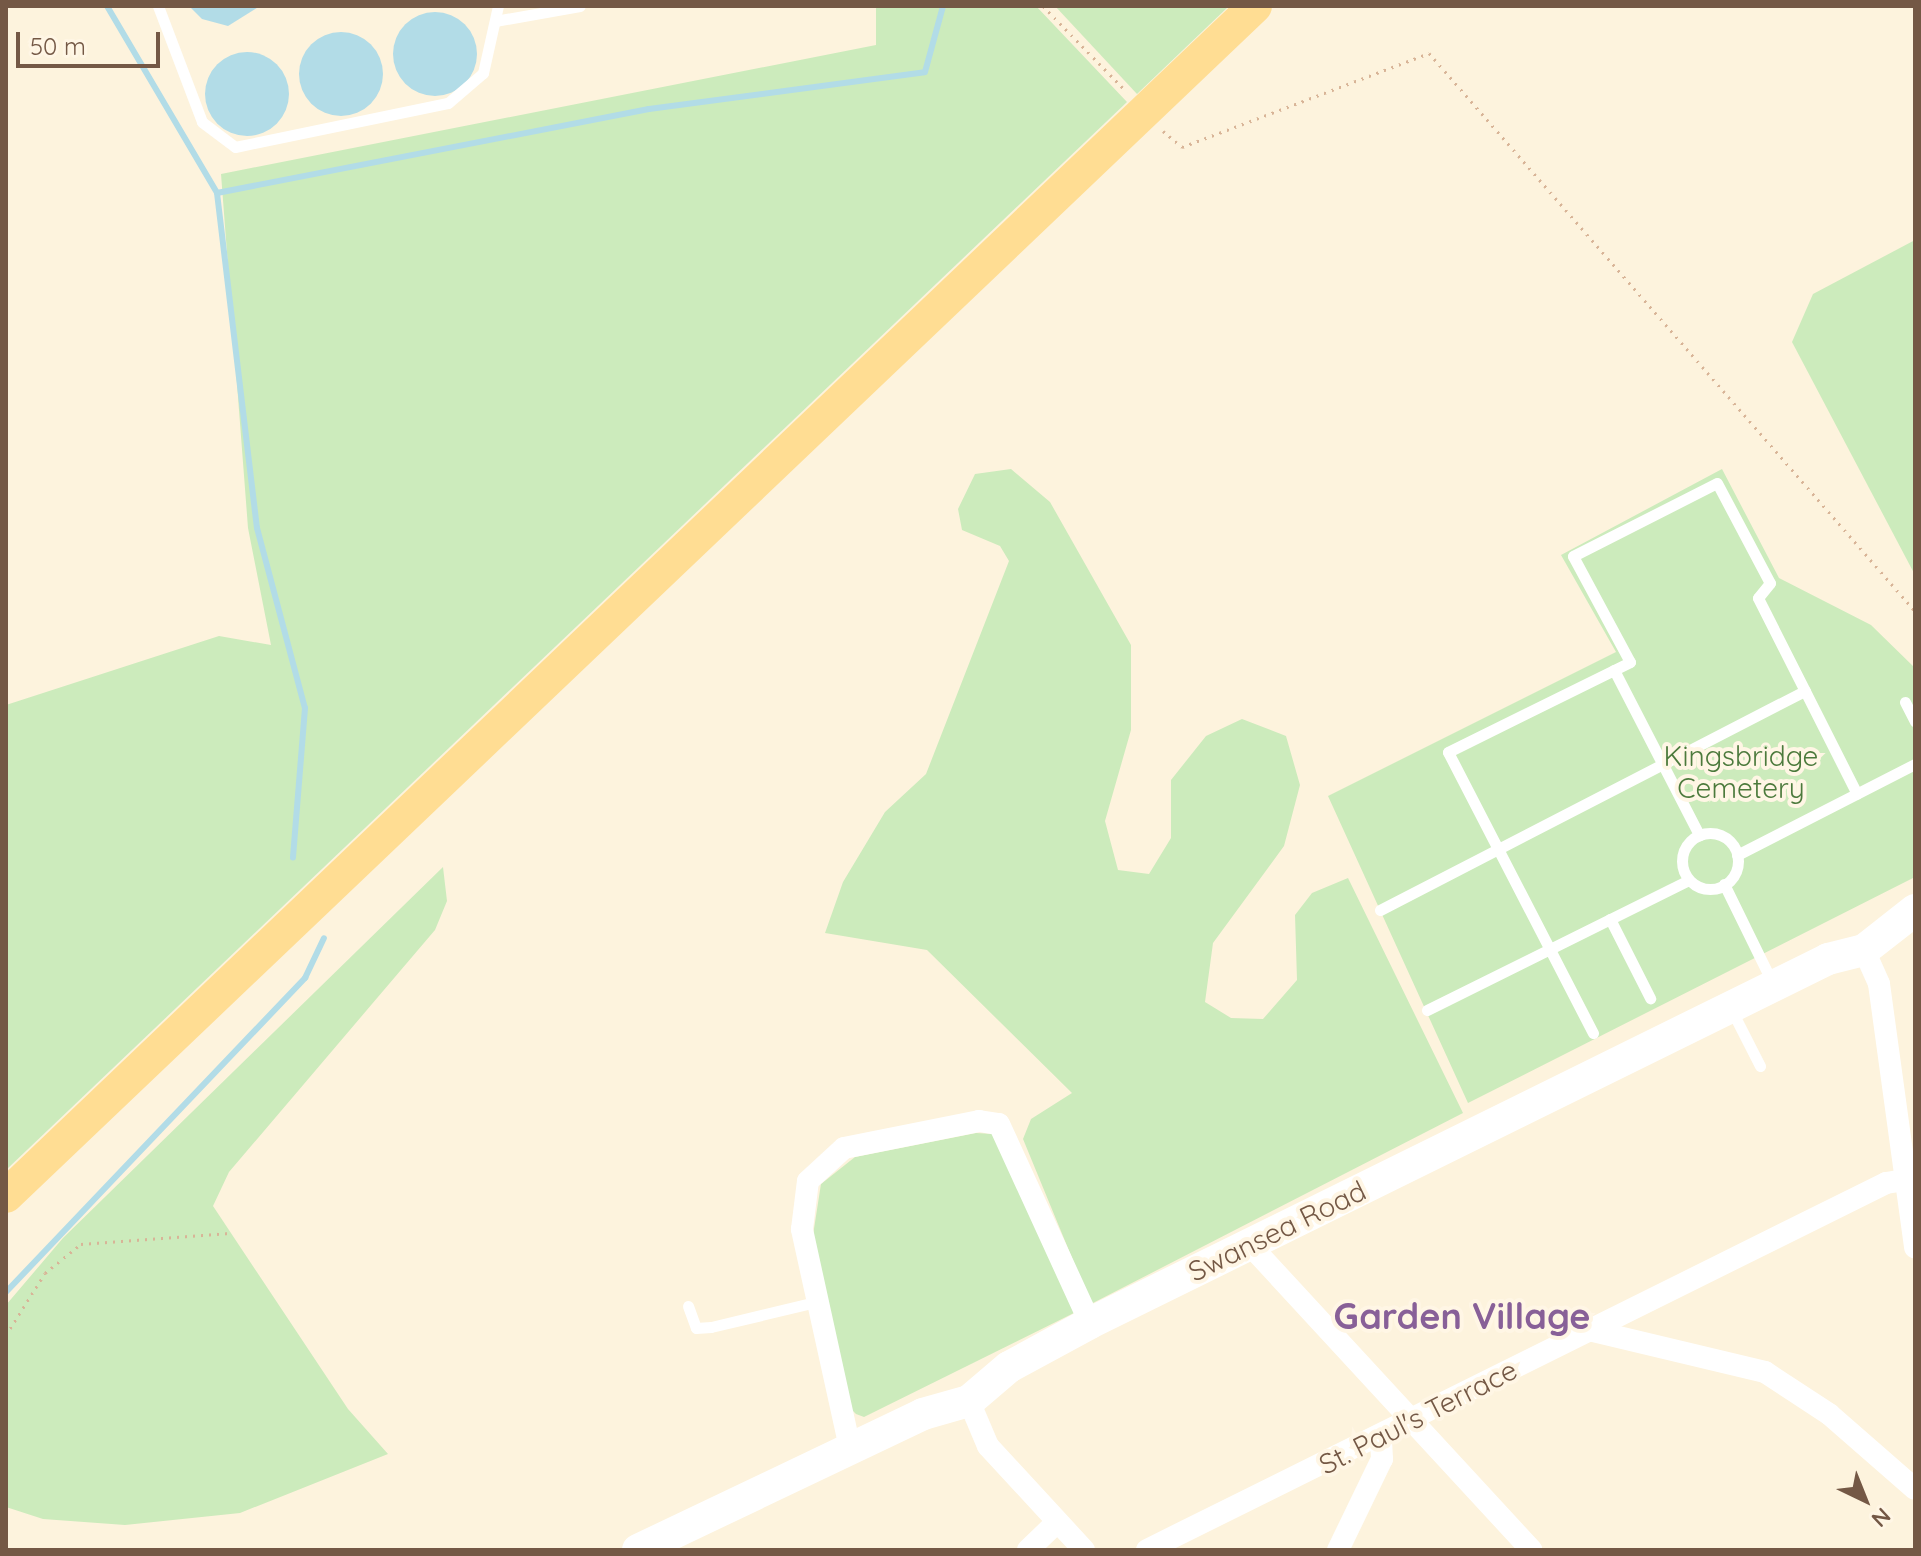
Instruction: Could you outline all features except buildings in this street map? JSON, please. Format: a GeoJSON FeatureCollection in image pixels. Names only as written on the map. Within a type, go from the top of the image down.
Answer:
{"type":"FeatureCollection","features":[{"type":"Feature","properties":{"kind":"main road"},"geometry":{"type":"LineString","coordinates":[[6,1196],[1255,6]]}},
{"type":"Feature","properties":{"kind":"main road","name":"Swansea Road"},"geometry":{"type":"LineString","coordinates":[[638,1550],[850,1448],[969,1401],[1009,1367],[1090,1323],[1774,985],[1864,950],[1915,910]]}},
{"type":"Feature","properties":{"kind":"street"},"geometry":{"type":"LineString","coordinates":[[1864,950],[1879,984],[1915,1248]]}},
{"type":"Feature","properties":{"kind":"street"},"geometry":{"type":"LineString","coordinates":[[850,1448],[816,1302],[803,1203],[822,1164],[844,1148],[979,1121],[999,1124],[1010,1137],[1090,1323]]}},
{"type":"Feature","properties":{"kind":"street","name":"St. Paul's Terrace"},"geometry":{"type":"LineString","coordinates":[[1147,1550],[1381,1437],[1886,1183],[1906,1180]]}},
{"type":"Feature","properties":{"kind":"street"},"geometry":{"type":"LineString","coordinates":[[1250,1245],[1408,1423],[1531,1550]]}},
{"type":"Feature","properties":{"kind":"street"},"geometry":{"type":"LineString","coordinates":[[1589,1330],[1765,1372],[1829,1414],[1915,1489]]}},
{"type":"Feature","properties":{"kind":"street"},"geometry":{"type":"LineString","coordinates":[[969,1401],[988,1446],[1084,1550]]}},
{"type":"Feature","properties":{"kind":"street"},"geometry":{"type":"LineString","coordinates":[[1338,1550],[1382,1459],[1381,1437]]}},
{"type":"Feature","properties":{"kind":"street"},"geometry":{"type":"LineString","coordinates":[[1028,1550],[1057,1522]]}},
{"type":"Feature","properties":{"kind":"lane"},"geometry":{"type":"LineString","coordinates":[[158,6],[202,122],[235,147],[448,103],[483,73],[498,6]]}},
{"type":"Feature","properties":{"kind":"lane"},"geometry":{"type":"LineString","coordinates":[[495,21],[580,6]]}},
{"type":"Feature","properties":{"kind":"lane"},"geometry":{"type":"LineString","coordinates":[[1593,1033],[1448,752],[1630,662],[1573,556],[1717,483],[1770,583],[1758,598],[1857,794]]}},
{"type":"Feature","properties":{"kind":"lane"},"geometry":{"type":"LineString","coordinates":[[1614,670],[1699,835]]}},
{"type":"Feature","properties":{"kind":"lane"},"geometry":{"type":"LineString","coordinates":[[1380,910],[1805,691]]}},
{"type":"Feature","properties":{"kind":"lane"},"geometry":{"type":"LineString","coordinates":[[1905,702],[1915,722]]}},
{"type":"Feature","properties":{"kind":"lane"},"geometry":{"type":"LineString","coordinates":[[1689,880],[1708,889],[1724,884],[1737,855],[1915,764]]}},
{"type":"Feature","properties":{"kind":"lane"},"geometry":{"type":"LineString","coordinates":[[1689,880],[1683,854],[1699,835],[1718,834],[1737,855]]}},
{"type":"Feature","properties":{"kind":"lane"},"geometry":{"type":"LineString","coordinates":[[1427,1010],[1689,880]]}},
{"type":"Feature","properties":{"kind":"lane"},"geometry":{"type":"LineString","coordinates":[[1724,884],[1774,985]]}},
{"type":"Feature","properties":{"kind":"lane"},"geometry":{"type":"LineString","coordinates":[[1610,919],[1650,998]]}},
{"type":"Feature","properties":{"kind":"lane"},"geometry":{"type":"LineString","coordinates":[[1731,1007],[1760,1066]]}},
{"type":"Feature","properties":{"kind":"lane"},"geometry":{"type":"LineString","coordinates":[[688,1306],[696,1328],[816,1302]]}},
{"type":"Feature","properties":{"kind":"path"},"geometry":{"type":"LineString","coordinates":[[1043,6],[1129,95]]}},
{"type":"Feature","properties":{"kind":"path"},"geometry":{"type":"LineString","coordinates":[[1163,131],[1182,147],[1413,55],[1429,53],[1448,67],[1626,284],[1915,611]]}},
{"type":"Feature","properties":{"kind":"path"},"geometry":{"type":"LineString","coordinates":[[6,1335],[45,1273],[81,1244],[230,1233]]}},
{"type":"Feature","properties":{"kind":"green space"},"geometry":{"type":"Polygon","coordinates":[[[876,6],[1036,6],[1127,102],[6,1170],[6,705],[219,636],[271,645],[248,528],[221,174],[876,45],[876,6]]]}},
{"type":"Feature","properties":{"kind":"green space"},"geometry":{"type":"Polygon","coordinates":[[[1055,6],[1229,6],[1137,94],[1055,6]]]}},
{"type":"Feature","properties":{"kind":"green space"},"geometry":{"type":"Polygon","coordinates":[[[1915,240],[1915,575],[1792,342],[1813,294],[1915,240]]]}},
{"type":"Feature","properties":{"kind":"green space"},"geometry":{"type":"Polygon","coordinates":[[[1011,469],[1050,502],[1131,645],[1131,730],[1105,821],[1118,870],[1149,874],[1171,838],[1171,780],[1206,736],[1242,719],[1286,736],[1300,785],[1284,846],[1213,943],[1205,1002],[1231,1018],[1263,1019],[1297,980],[1295,915],[1312,893],[1348,878],[1463,1113],[1091,1304],[1023,1139],[1031,1119],[1072,1093],[927,950],[825,933],[843,882],[885,812],[926,774],[1009,561],[1000,546],[962,530],[958,509],[975,474],[1011,469]]]}},
{"type":"Feature","properties":{"kind":"green space","name":"Kingsbridge Cemetery"},"geometry":{"type":"Polygon","coordinates":[[[1722,469],[1779,578],[1871,625],[1915,668],[1915,877],[1468,1103],[1328,796],[1616,652],[1561,555],[1722,469]]]}},
{"type":"Feature","properties":{"kind":"green space"},"geometry":{"type":"Polygon","coordinates":[[[443,867],[447,901],[435,930],[229,1172],[213,1206],[348,1409],[388,1454],[240,1513],[125,1525],[43,1519],[6,1507],[6,1305],[63,1238],[443,867]]]}},
{"type":"Feature","properties":{"kind":"green space"},"geometry":{"type":"Polygon","coordinates":[[[976,1133],[993,1134],[1080,1310],[864,1417],[856,1414],[847,1405],[813,1235],[821,1184],[855,1157],[976,1133]]]}},
{"type":"Feature","properties":{"kind":"water"},"geometry":{"type":"Polygon","coordinates":[[[189,6],[260,6],[228,26],[202,19],[189,6]]]}},
{"type":"Feature","properties":{"kind":"water"},"geometry":{"type":"Polygon","coordinates":[[[435,12],[451,15],[465,24],[474,38],[477,54],[474,70],[465,84],[451,93],[435,96],[419,93],[405,84],[396,70],[393,54],[396,38],[405,24],[419,15],[435,12]]]}},
{"type":"Feature","properties":{"kind":"water"},"geometry":{"type":"Polygon","coordinates":[[[341,32],[357,35],[371,44],[380,58],[383,74],[380,90],[371,104],[357,113],[341,116],[325,113],[311,104],[302,90],[299,74],[302,58],[311,44],[325,35],[341,32]]]}},
{"type":"Feature","properties":{"kind":"water"},"geometry":{"type":"Polygon","coordinates":[[[247,52],[263,55],[277,64],[286,78],[289,94],[286,110],[277,124],[263,133],[247,136],[231,133],[217,124],[208,110],[205,94],[208,78],[217,64],[231,55],[247,52]]]}},
{"type":"Feature","properties":{"kind":"waterway"},"geometry":{"type":"LineString","coordinates":[[107,6],[217,193],[257,528],[305,708],[293,858]]}},
{"type":"Feature","properties":{"kind":"waterway"},"geometry":{"type":"LineString","coordinates":[[217,193],[649,109],[925,72],[943,6]]}},
{"type":"Feature","properties":{"kind":"waterway"},"geometry":{"type":"LineString","coordinates":[[6,1292],[305,978],[324,938]]}},
{"type":"Feature","properties":{"kind":"district","name":"Garden Village"},"geometry":{"type":"Point","coordinates":[1462,1316]}}]}
